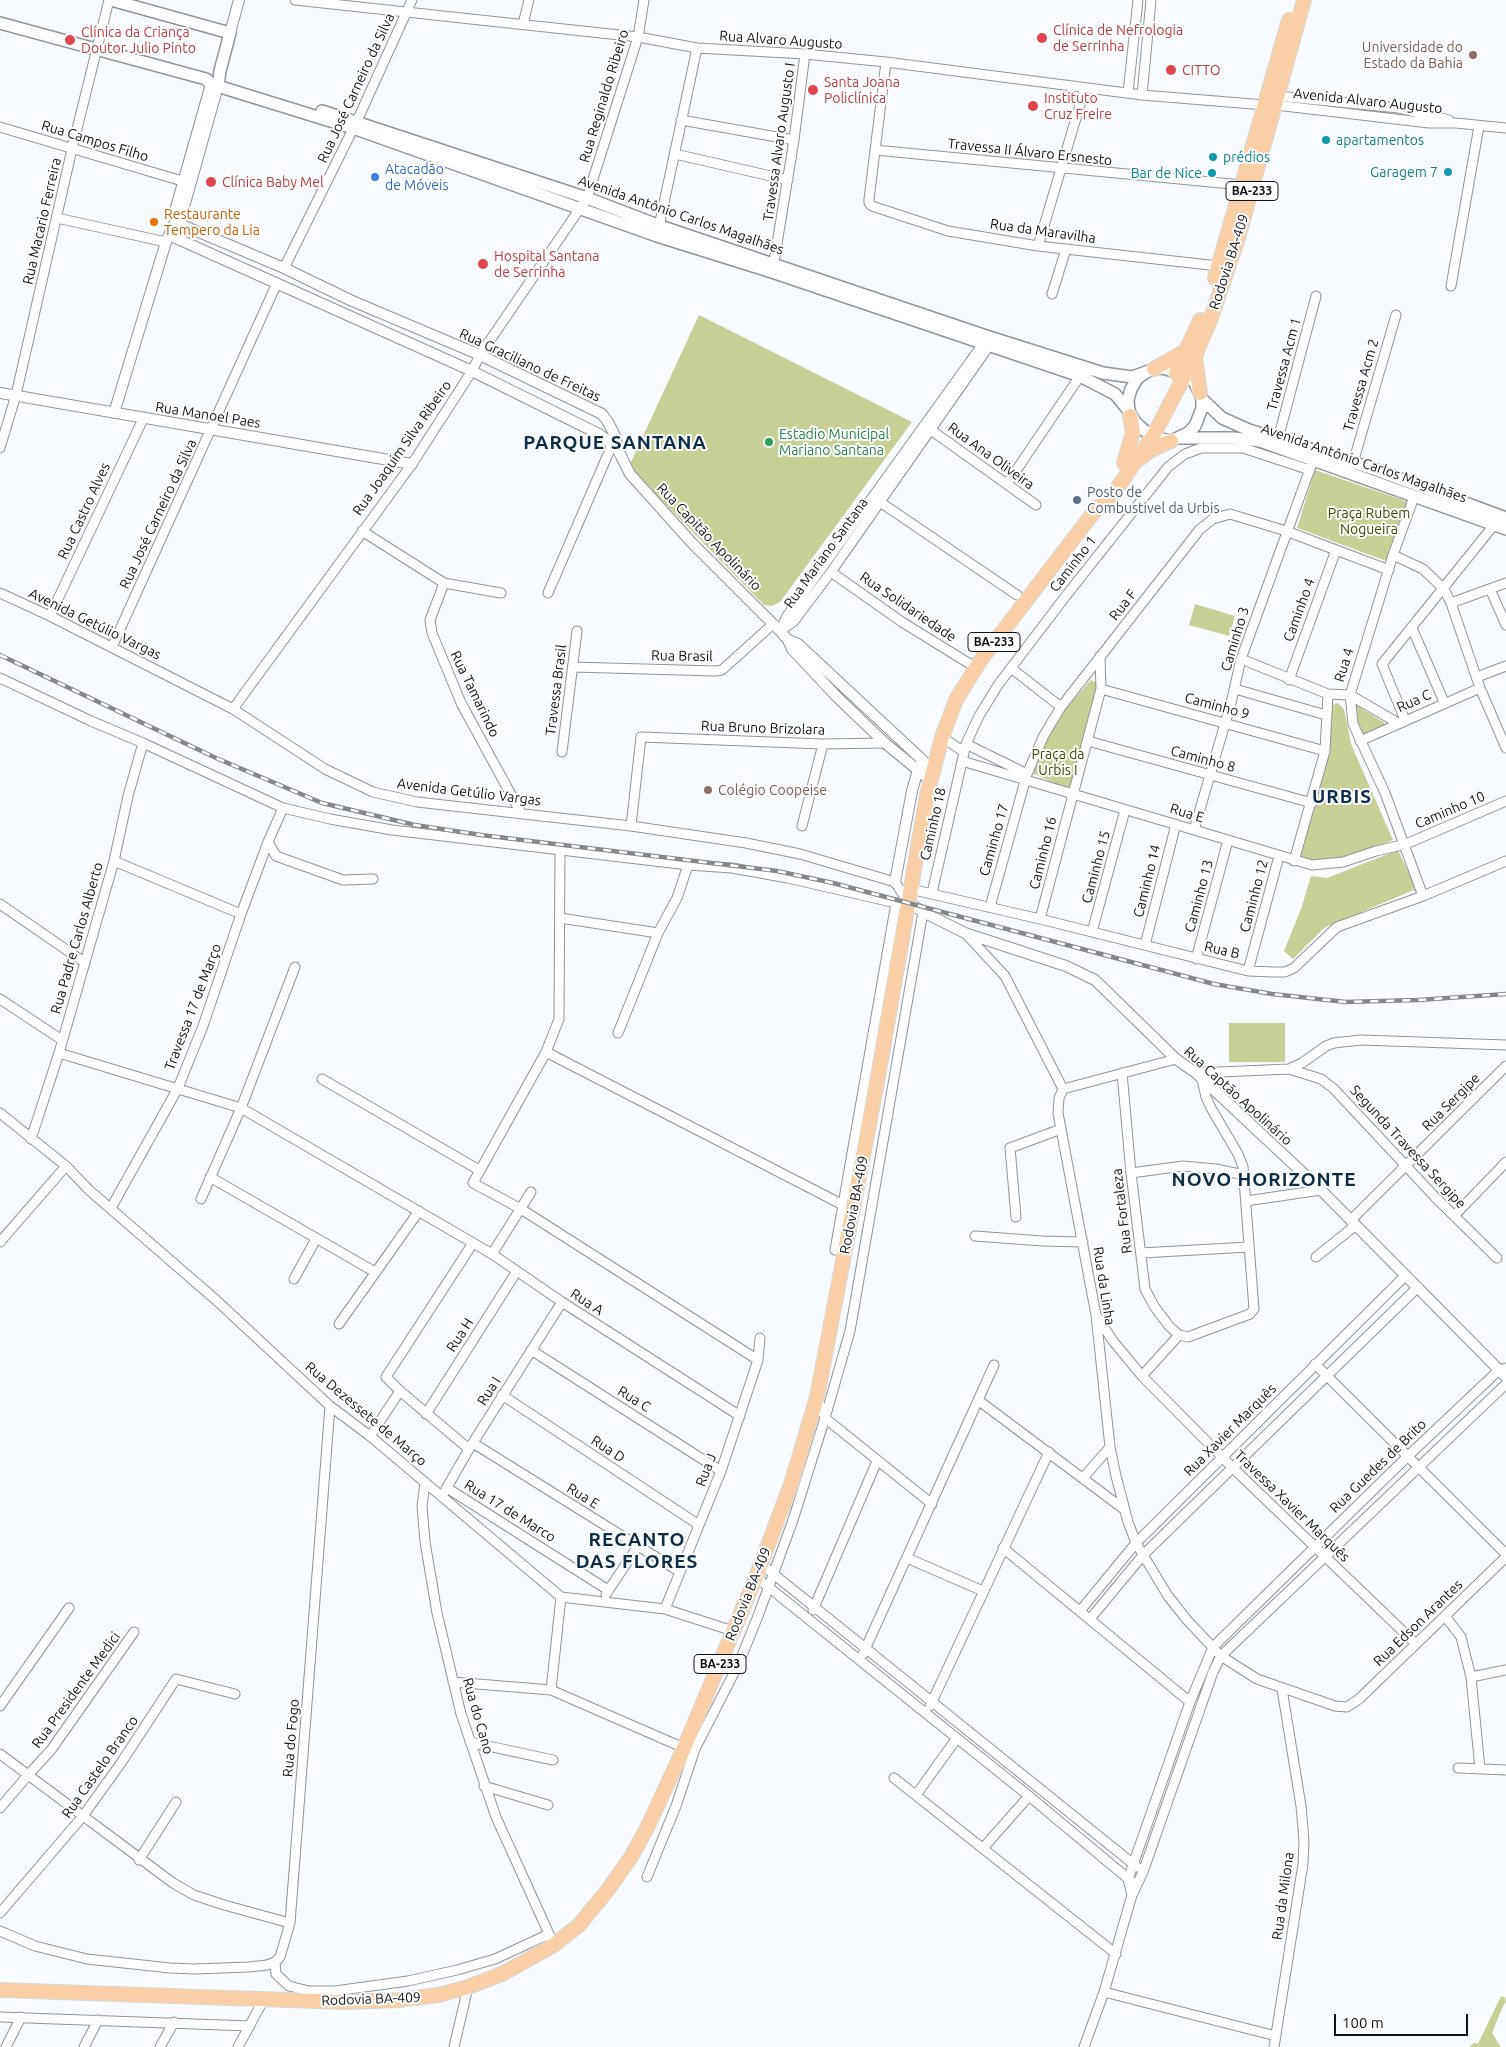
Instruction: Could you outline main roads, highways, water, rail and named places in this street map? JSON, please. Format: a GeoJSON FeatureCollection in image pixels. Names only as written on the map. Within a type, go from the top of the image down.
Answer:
{"type":"FeatureCollection","features":[{"type":"Feature","properties":{"kind":"main road"},"geometry":{"type":"LineString","coordinates":[[110,0],[230,33],[215,80]]}},
{"type":"Feature","properties":{"kind":"main road","name":"Rodovia BA-409"},"geometry":{"type":"LineString","coordinates":[[1191,353],[1219,266],[1242,185],[1273,102],[1294,0]]}},
{"type":"Feature","properties":{"kind":"main road","name":"Rodovia BA-409"},"geometry":{"type":"LineString","coordinates":[[1180,374],[1211,318],[1229,266],[1273,102],[1304,0]]}},
{"type":"Feature","properties":{"kind":"main road","name":"Avenida Antônio Carlos Magalhães"},"geometry":{"type":"LineString","coordinates":[[0,23],[97,51],[215,80],[355,125],[584,203],[658,231],[816,282],[1080,376],[1116,394],[1130,414],[1149,434],[1175,439],[1234,438],[1260,440],[1311,465],[1506,518]]}},
{"type":"Feature","properties":{"kind":"main road","name":"Avenida Antônio Carlos Magalhães"},"geometry":{"type":"LineString","coordinates":[[987,343],[1103,373],[1132,378],[1150,370],[1163,368],[1180,374],[1194,381],[1201,396],[1222,418],[1248,430],[1353,463],[1416,492],[1506,529]]}},
{"type":"Feature","properties":{"kind":"main road"},"geometry":{"type":"LineString","coordinates":[[1191,353],[1201,396],[1200,418],[1195,426],[1128,465],[1133,432],[1128,400],[1131,389],[1137,379],[1150,370],[1191,353]]}},
{"type":"Feature","properties":{"kind":"main road","name":"BA-233"},"geometry":{"type":"LineString","coordinates":[[1128,465],[1149,434],[1180,374]]}},
{"type":"Feature","properties":{"kind":"main road","name":"Rodovia BA-409"},"geometry":{"type":"LineString","coordinates":[[0,1990],[346,2002],[398,2000],[438,1995],[468,1987],[502,1974],[579,1924],[607,1891],[631,1857],[684,1748],[758,1571],[791,1484],[817,1397],[849,1208],[905,901],[931,775],[942,737],[956,700],[980,661],[1097,508],[1102,495],[1128,465]]}},
{"type":"Feature","properties":{"kind":"railway"},"geometry":{"type":"LineString","coordinates":[[0,655],[216,758],[322,803],[415,825],[481,835],[777,871],[833,883],[1214,984],[1272,994],[1346,1002],[1418,1000],[1506,994]]}},
{"type":"Feature","properties":{"kind":"place","name":"Clínica de Nefrologia de Serrinha"},"geometry":{"type":"Point","coordinates":[1042,38]}},
{"type":"Feature","properties":{"kind":"place","name":"Clínica da Criança Doutor Julio Pinto"},"geometry":{"type":"Point","coordinates":[70,40]}},
{"type":"Feature","properties":{"kind":"place","name":"Universidade do Estado da Bahia"},"geometry":{"type":"Point","coordinates":[1473,55]}},
{"type":"Feature","properties":{"kind":"place","name":"CITTO"},"geometry":{"type":"Point","coordinates":[1171,70]}},
{"type":"Feature","properties":{"kind":"place","name":"Santa Joana Policlínica"},"geometry":{"type":"Point","coordinates":[813,90]}},
{"type":"Feature","properties":{"kind":"place","name":"Instituto Cruz Freire"},"geometry":{"type":"Point","coordinates":[1033,106]}},
{"type":"Feature","properties":{"kind":"place","name":"apartamentos"},"geometry":{"type":"Point","coordinates":[1326,140]}},
{"type":"Feature","properties":{"kind":"place","name":"prédios"},"geometry":{"type":"Point","coordinates":[1213,157]}},
{"type":"Feature","properties":{"kind":"place","name":"Garagem 7"},"geometry":{"type":"Point","coordinates":[1448,172]}},
{"type":"Feature","properties":{"kind":"place","name":"Bar de Nice"},"geometry":{"type":"Point","coordinates":[1212,173]}},
{"type":"Feature","properties":{"kind":"place","name":"Atacadão de Móveis"},"geometry":{"type":"Point","coordinates":[375,177]}},
{"type":"Feature","properties":{"kind":"place","name":"Clínica Baby Mel"},"geometry":{"type":"Point","coordinates":[211,182]}},
{"type":"Feature","properties":{"kind":"place","name":"Restaurante Tempero da Lia"},"geometry":{"type":"Point","coordinates":[154,222]}},
{"type":"Feature","properties":{"kind":"place","name":"Hospital Santana de Serrinha"},"geometry":{"type":"Point","coordinates":[483,264]}},
{"type":"Feature","properties":{"kind":"place","name":"Estadio Municipal Mariano Santana"},"geometry":{"type":"Point","coordinates":[769,442]}},
{"type":"Feature","properties":{"kind":"place","name":"Posto de Combustivel da Urbis"},"geometry":{"type":"Point","coordinates":[1077,500]}},
{"type":"Feature","properties":{"kind":"place","name":"Colégio Coopeise"},"geometry":{"type":"Point","coordinates":[708,790]}},
{"type":"Feature","properties":{"kind":"district","name":"PARQUE SANTANA"},"geometry":{"type":"Point","coordinates":[615,443]}},
{"type":"Feature","properties":{"kind":"district","name":"URBIS"},"geometry":{"type":"Point","coordinates":[1342,797]}},
{"type":"Feature","properties":{"kind":"district","name":"NOVO HORIZONTE"},"geometry":{"type":"Point","coordinates":[1264,1180]}},
{"type":"Feature","properties":{"kind":"district","name":"RECANTO DAS FLORES"},"geometry":{"type":"Point","coordinates":[637,1551]}},
{"type":"Feature","properties":{"kind":"park label","name":"Praça Rubem Nogueira"},"geometry":{"type":"Point","coordinates":[1369,522]}},
{"type":"Feature","properties":{"kind":"park label","name":"Praça da Urbis I"},"geometry":{"type":"Point","coordinates":[1058,762]}}]}
